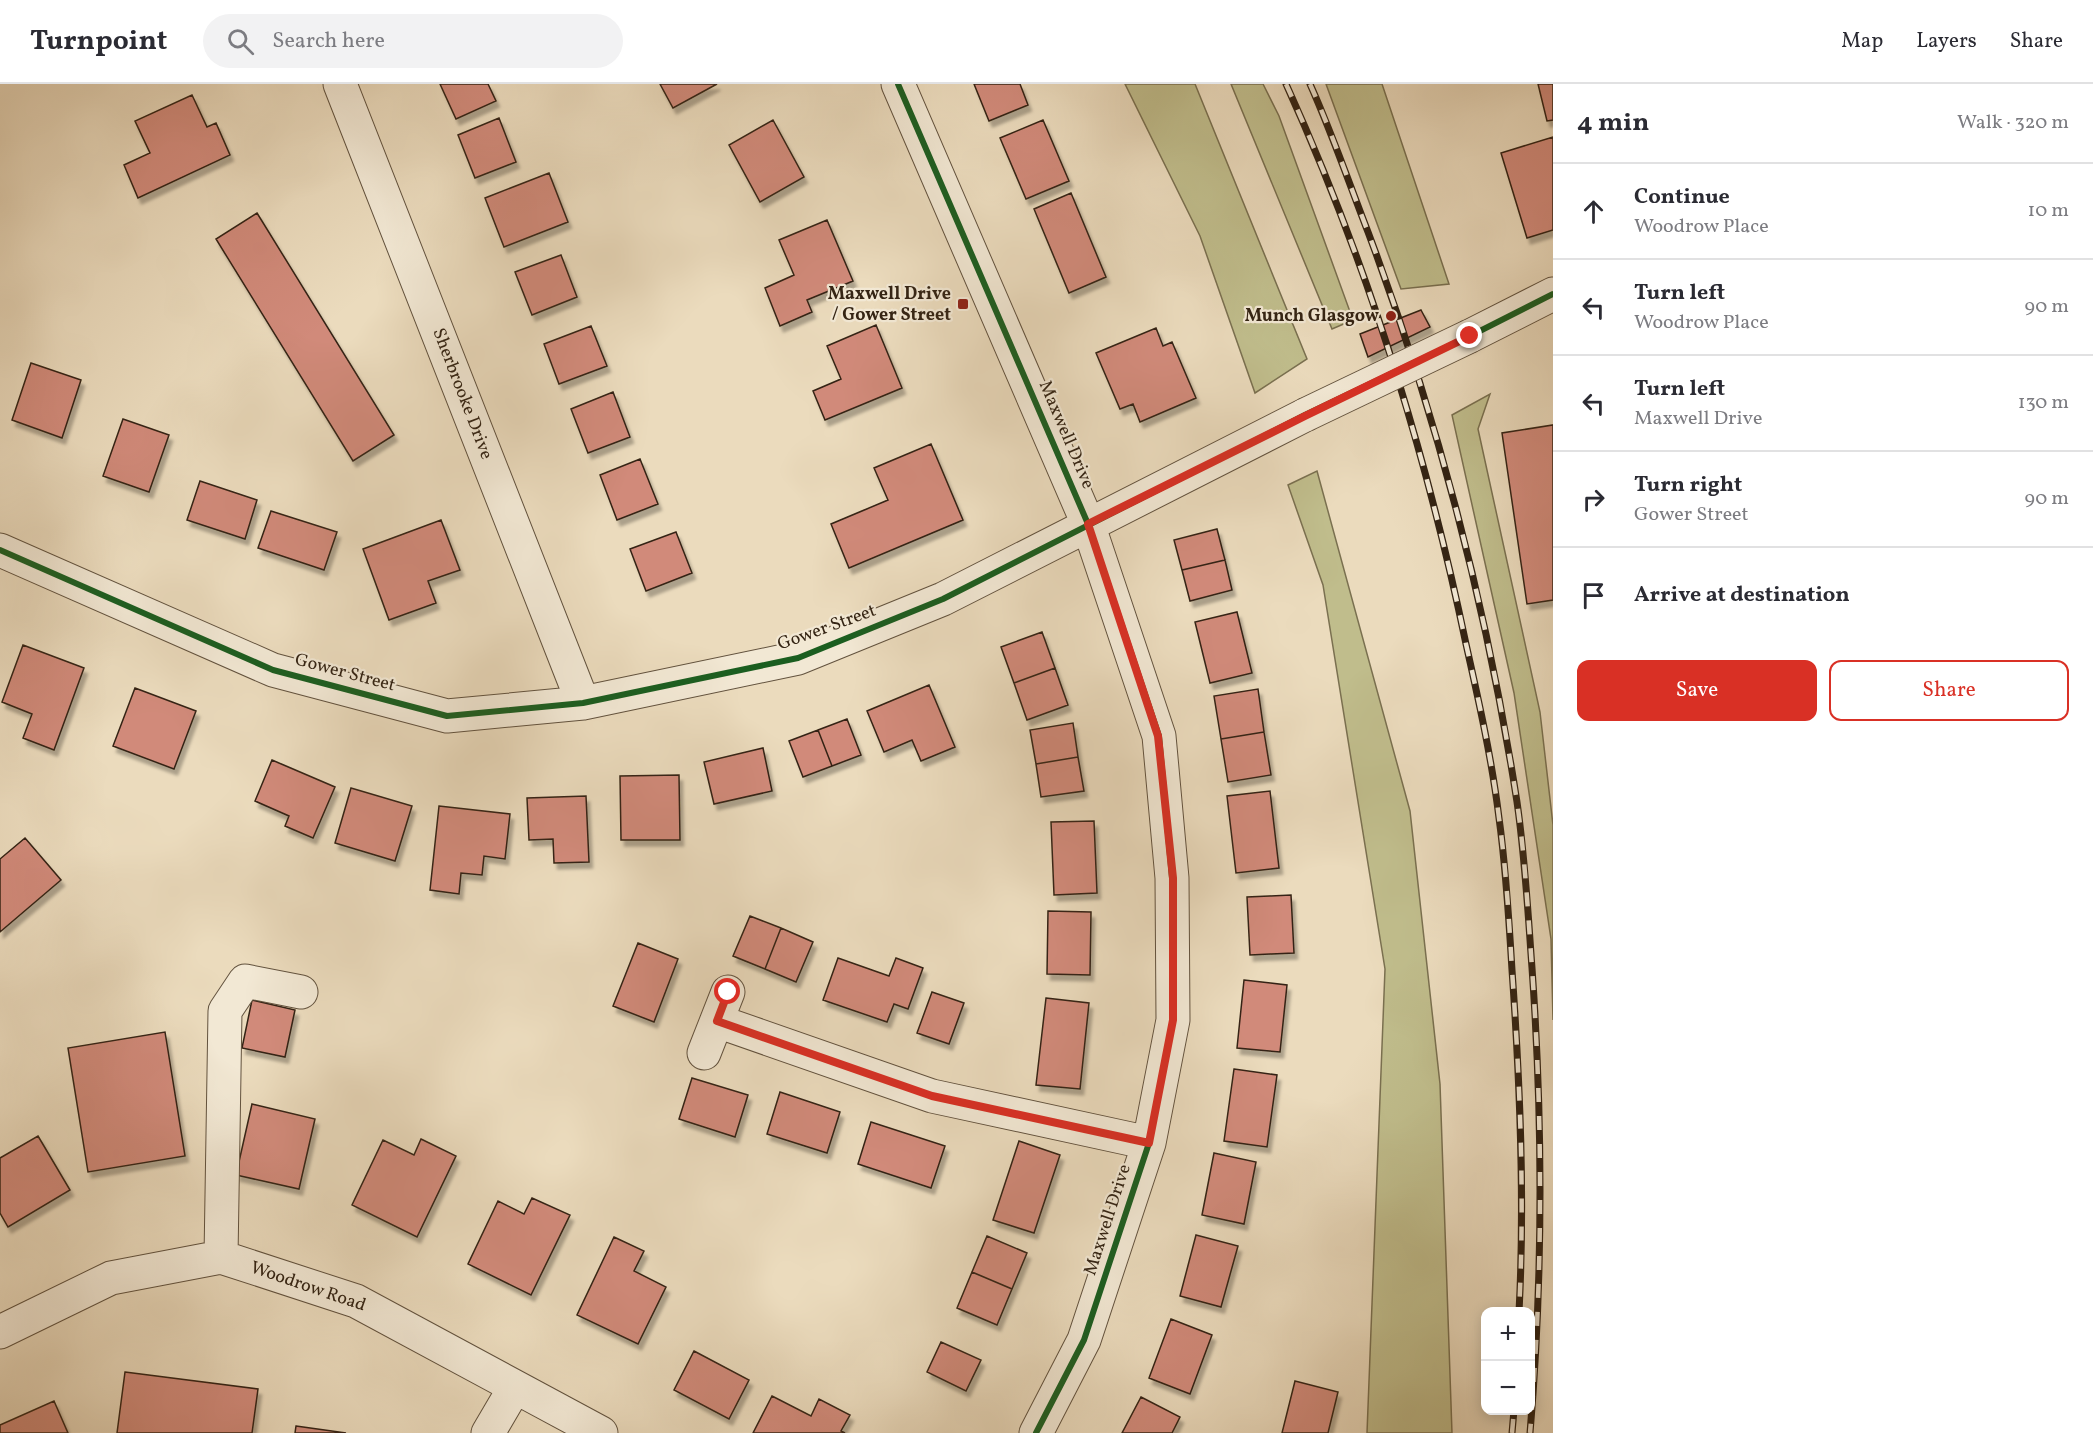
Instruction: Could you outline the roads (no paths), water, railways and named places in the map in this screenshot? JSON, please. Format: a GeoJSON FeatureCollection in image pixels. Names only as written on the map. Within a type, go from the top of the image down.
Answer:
{"type":"FeatureCollection","features":[{"type":"Feature","properties":{"kind":"street","name":"Sherbrooke Drive"},"geometry":{"type":"LineString","coordinates":[[340,84],[583,703]]}},
{"type":"Feature","properties":{"kind":"street","name":"Maxwell Drive"},"geometry":{"type":"LineString","coordinates":[[898,84],[1088,524],[1158,736],[1173,878],[1173,1020],[1149,1143],[1084,1340],[1036,1433]]}},
{"type":"Feature","properties":{"kind":"street","name":"Gower Street"},"geometry":{"type":"LineString","coordinates":[[0,550],[273,670],[435,713],[447,716],[583,703],[798,658],[943,598],[1553,294]]}},
{"type":"Feature","properties":{"kind":"street"},"geometry":{"type":"LineString","coordinates":[[221,1257],[225,1011],[245,981],[301,992]]}},
{"type":"Feature","properties":{"kind":"street"},"geometry":{"type":"LineString","coordinates":[[704,1053],[722,1006],[932,1096],[1149,1143]]}},
{"type":"Feature","properties":{"kind":"street","name":"Woodrow Road"},"geometry":{"type":"LineString","coordinates":[[0,1332],[111,1278],[221,1257],[356,1301],[600,1433]]}},
{"type":"Feature","properties":{"kind":"street"},"geometry":{"type":"LineString","coordinates":[[488,1433],[515,1387]]}},
{"type":"Feature","properties":{"kind":"railway"},"geometry":{"type":"LineString","coordinates":[[1286,84],[1343,220],[1413,429],[1450,572],[1489,753],[1505,875],[1517,1055],[1522,1183],[1519,1307]]}},
{"type":"Feature","properties":{"kind":"railway"},"geometry":{"type":"LineString","coordinates":[[1310,84],[1393,301],[1438,442],[1491,657],[1517,802],[1536,1026],[1540,1142],[1539,1259],[1530,1433]]}},
{"type":"Feature","properties":{"kind":"railway"},"geometry":{"type":"LineString","coordinates":[[1512,1433],[1514,1415]]}},
{"type":"Feature","properties":{"kind":"place","name":"Maxwell Drive / Gower Street"},"geometry":{"type":"Point","coordinates":[963,304]}},
{"type":"Feature","properties":{"kind":"place","name":"Munch Glasgow"},"geometry":{"type":"Point","coordinates":[1391,316]}}]}
